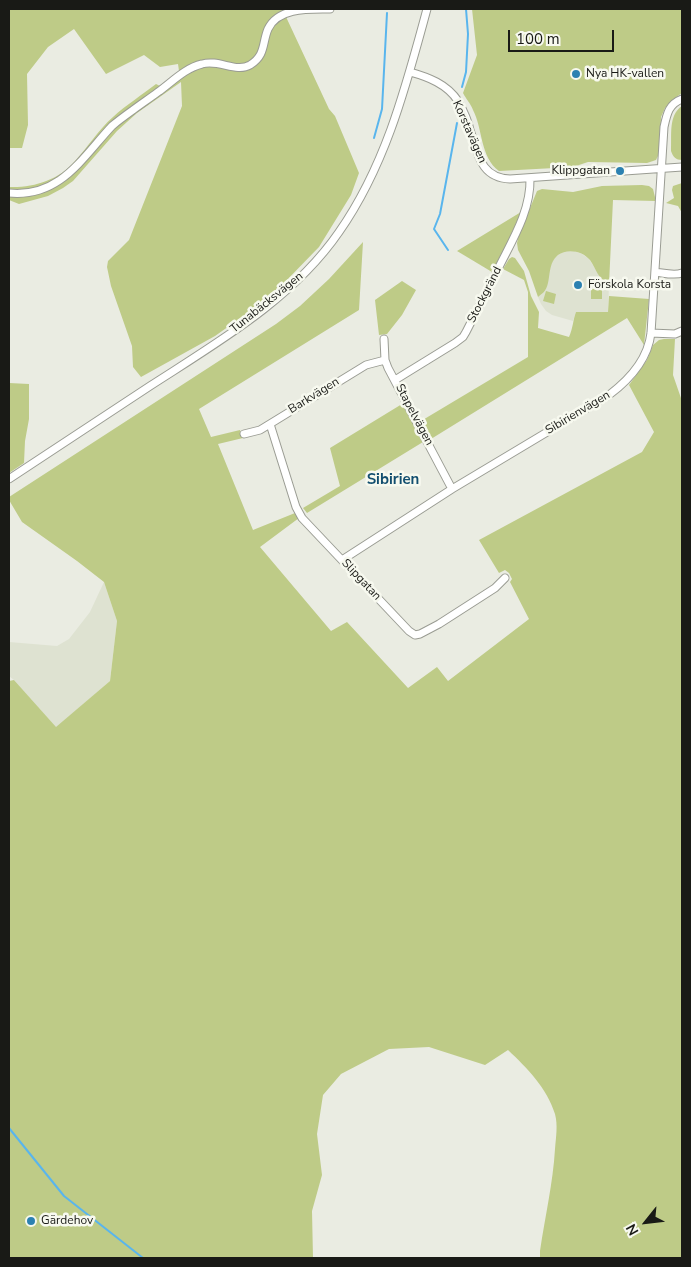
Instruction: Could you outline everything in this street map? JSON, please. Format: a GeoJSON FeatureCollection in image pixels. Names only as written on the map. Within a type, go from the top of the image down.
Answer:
{"type":"FeatureCollection","features":[{"type":"Feature","properties":{"kind":"street"},"geometry":{"type":"LineString","coordinates":[[9,193],[32,192],[57,183],[77,166],[114,125],[182,74],[202,64],[211,62],[240,68],[245,68],[256,62],[262,52],[268,29],[280,16],[291,12],[330,9]]}},
{"type":"Feature","properties":{"kind":"street","name":"Tunabäcksvägen"},"geometry":{"type":"LineString","coordinates":[[9,479],[254,317],[293,284],[315,262],[339,232],[368,183],[390,135],[427,9]]}},
{"type":"Feature","properties":{"kind":"street","name":"Korstavägen"},"geometry":{"type":"LineString","coordinates":[[410,72],[424,76],[442,85],[458,101],[466,118],[480,161],[490,173],[497,177],[503,179],[530,178],[682,167]]}},
{"type":"Feature","properties":{"kind":"street"},"geometry":{"type":"LineString","coordinates":[[661,168],[667,111],[682,98]]}},
{"type":"Feature","properties":{"kind":"street","name":"Sibirienvägen"},"geometry":{"type":"LineString","coordinates":[[342,560],[452,489],[622,386],[645,354],[650,341],[661,168]]}},
{"type":"Feature","properties":{"kind":"street","name":"Stockgränd"},"geometry":{"type":"LineString","coordinates":[[395,380],[463,337],[510,246],[525,212],[530,192],[530,178]]}},
{"type":"Feature","properties":{"kind":"street"},"geometry":{"type":"LineString","coordinates":[[655,272],[682,273]]}},
{"type":"Feature","properties":{"kind":"street"},"geometry":{"type":"LineString","coordinates":[[651,333],[675,334],[682,331]]}},
{"type":"Feature","properties":{"kind":"street","name":"Stapelvägen"},"geometry":{"type":"LineString","coordinates":[[384,339],[385,360],[388,368],[452,489]]}},
{"type":"Feature","properties":{"kind":"street","name":"Barkvägen"},"geometry":{"type":"LineString","coordinates":[[244,434],[260,430],[366,365],[385,360]]}},
{"type":"Feature","properties":{"kind":"street","name":"Slipgatan"},"geometry":{"type":"LineString","coordinates":[[270,424],[296,507],[302,518],[408,631],[416,635],[439,624],[495,588],[505,578]]}},
{"type":"Feature","properties":{"kind":"shaded area","name":"Förskola Korsta"},"geometry":{"type":"Polygon","coordinates":[[[565,251],[574,251],[589,259],[603,281],[609,284],[608,312],[576,312],[573,321],[552,315],[541,304],[538,297],[545,291],[547,286],[552,262],[555,257],[565,251]]]}},
{"type":"Feature","properties":{"kind":"shaded area"},"geometry":{"type":"Polygon","coordinates":[[[104,582],[117,621],[110,681],[56,728],[9,676],[9,642],[57,646],[69,639],[90,612],[104,582]]]}},
{"type":"Feature","properties":{"kind":"green space"},"geometry":{"type":"Polygon","coordinates":[[[9,9],[284,9],[329,109],[335,116],[359,173],[351,195],[319,247],[284,283],[249,312],[215,336],[141,377],[133,367],[132,346],[111,286],[107,267],[108,261],[129,240],[182,106],[181,82],[137,113],[117,131],[73,181],[63,188],[48,196],[19,204],[9,200],[9,196],[35,194],[53,188],[64,181],[85,163],[129,116],[180,78],[178,64],[160,67],[144,55],[106,74],[74,29],[48,47],[27,74],[28,125],[22,148],[10,148],[9,9]]]}},
{"type":"Feature","properties":{"kind":"green space","name":"Nya HK-vallen"},"geometry":{"type":"Polygon","coordinates":[[[472,9],[682,9],[682,93],[665,108],[661,117],[660,152],[656,160],[647,163],[588,162],[573,167],[499,171],[488,158],[476,118],[463,93],[477,55],[472,9]]]}},
{"type":"Feature","properties":{"kind":"green space"},"geometry":{"type":"Polygon","coordinates":[[[156,84],[160,86],[109,124],[74,165],[55,181],[30,190],[9,190],[9,187],[45,182],[69,168],[108,122],[123,108],[156,84]]]}},
{"type":"Feature","properties":{"kind":"green space"},"geometry":{"type":"Polygon","coordinates":[[[682,106],[682,160],[675,158],[671,151],[671,133],[675,115],[682,106]]]}},
{"type":"Feature","properties":{"kind":"green space"},"geometry":{"type":"Polygon","coordinates":[[[682,183],[682,213],[678,206],[666,203],[674,198],[673,186],[682,183]]]}},
{"type":"Feature","properties":{"kind":"green space"},"geometry":{"type":"Polygon","coordinates":[[[642,185],[653,189],[656,201],[613,200],[609,284],[600,276],[587,257],[570,251],[558,255],[554,259],[546,288],[538,297],[529,271],[518,250],[517,243],[537,191],[542,189],[573,192],[602,186],[642,185]]]}},
{"type":"Feature","properties":{"kind":"green space"},"geometry":{"type":"Polygon","coordinates":[[[521,212],[492,272],[457,251],[521,212]]]}},
{"type":"Feature","properties":{"kind":"green space"},"geometry":{"type":"Polygon","coordinates":[[[363,242],[359,310],[199,409],[211,437],[240,430],[243,438],[218,444],[253,530],[295,513],[299,518],[260,547],[331,631],[347,622],[408,688],[437,667],[448,681],[529,619],[510,582],[512,579],[509,573],[505,570],[499,573],[479,540],[642,452],[654,432],[629,385],[647,360],[653,345],[659,340],[675,339],[673,375],[682,401],[682,1258],[540,1258],[553,1174],[556,1131],[555,1114],[547,1096],[529,1071],[508,1050],[485,1065],[429,1047],[389,1049],[341,1074],[323,1095],[317,1134],[322,1175],[312,1211],[313,1258],[9,1258],[9,681],[14,680],[56,727],[110,681],[117,621],[104,582],[22,522],[9,497],[276,324],[300,306],[329,279],[363,242]]]}},
{"type":"Feature","properties":{"kind":"green space"},"geometry":{"type":"Polygon","coordinates":[[[512,257],[515,258],[524,271],[531,296],[539,312],[538,328],[569,337],[576,312],[608,312],[609,296],[649,299],[644,345],[627,318],[431,439],[421,421],[528,357],[528,292],[524,280],[503,269],[512,257]]]}},
{"type":"Feature","properties":{"kind":"green space"},"geometry":{"type":"Polygon","coordinates":[[[402,281],[416,290],[402,315],[387,334],[379,335],[375,300],[402,281]]]}},
{"type":"Feature","properties":{"kind":"green space"},"geometry":{"type":"Polygon","coordinates":[[[591,289],[602,289],[602,299],[591,299],[591,289]]]}},
{"type":"Feature","properties":{"kind":"green space"},"geometry":{"type":"Polygon","coordinates":[[[546,291],[556,294],[554,304],[543,301],[546,291]]]}},
{"type":"Feature","properties":{"kind":"green space"},"geometry":{"type":"Polygon","coordinates":[[[9,383],[29,384],[29,419],[24,463],[9,473],[9,383]]]}},
{"type":"Feature","properties":{"kind":"green space"},"geometry":{"type":"Polygon","coordinates":[[[402,404],[423,442],[307,513],[303,508],[340,486],[330,448],[402,404]]]}},
{"type":"Feature","properties":{"kind":"waterway"},"geometry":{"type":"LineString","coordinates":[[462,87],[466,72],[468,34],[466,9]]}},
{"type":"Feature","properties":{"kind":"waterway"},"geometry":{"type":"LineString","coordinates":[[374,138],[382,109],[387,13]]}},
{"type":"Feature","properties":{"kind":"waterway"},"geometry":{"type":"LineString","coordinates":[[448,250],[434,229],[440,214],[457,123]]}},
{"type":"Feature","properties":{"kind":"waterway"},"geometry":{"type":"LineString","coordinates":[[9,1128],[64,1196],[143,1258]]}},
{"type":"Feature","properties":{"kind":"place","name":"Nya HK-vallen"},"geometry":{"type":"Point","coordinates":[576,74]}},
{"type":"Feature","properties":{"kind":"place","name":"Klippgatan"},"geometry":{"type":"Point","coordinates":[620,171]}},
{"type":"Feature","properties":{"kind":"place","name":"Förskola Korsta"},"geometry":{"type":"Point","coordinates":[578,285]}},
{"type":"Feature","properties":{"kind":"place","name":"Gärdehov"},"geometry":{"type":"Point","coordinates":[31,1221]}},
{"type":"Feature","properties":{"kind":"district","name":"Sibirien"},"geometry":{"type":"Point","coordinates":[393,480]}}]}
